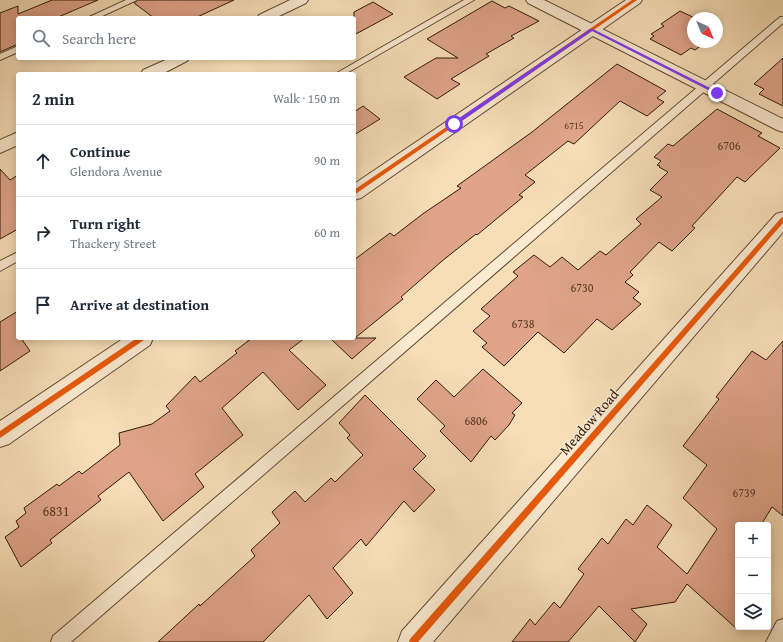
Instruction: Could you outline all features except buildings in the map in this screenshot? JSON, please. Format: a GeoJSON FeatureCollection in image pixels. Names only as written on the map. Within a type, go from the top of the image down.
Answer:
{"type":"FeatureCollection","features":[{"type":"Feature","properties":{"kind":"street"},"geometry":{"type":"LineString","coordinates":[[268,16],[301,0]]}},
{"type":"Feature","properties":{"kind":"street"},"geometry":{"type":"LineString","coordinates":[[533,0],[783,126]]}},
{"type":"Feature","properties":{"kind":"street"},"geometry":{"type":"LineString","coordinates":[[356,191],[635,0]]}},
{"type":"Feature","properties":{"kind":"street"},"geometry":{"type":"LineString","coordinates":[[153,72],[178,60]]}},
{"type":"Feature","properties":{"kind":"street"},"geometry":{"type":"LineString","coordinates":[[0,147],[16,139]]}},
{"type":"Feature","properties":{"kind":"street","name":"Meadow Road"},"geometry":{"type":"LineString","coordinates":[[413,642],[783,219]]}},
{"type":"Feature","properties":{"kind":"street"},"geometry":{"type":"LineString","coordinates":[[0,435],[139,340]]}},
{"type":"Feature","properties":{"kind":"lane"},"geometry":{"type":"LineString","coordinates":[[96,16],[133,0]]}},
{"type":"Feature","properties":{"kind":"lane"},"geometry":{"type":"LineString","coordinates":[[343,72],[470,0]]}},
{"type":"Feature","properties":{"kind":"lane"},"geometry":{"type":"LineString","coordinates":[[59,642],[783,19]]}},
{"type":"Feature","properties":{"kind":"lane"},"geometry":{"type":"LineString","coordinates":[[0,57],[16,50]]}},
{"type":"Feature","properties":{"kind":"lane"},"geometry":{"type":"LineString","coordinates":[[0,266],[16,257]]}},
{"type":"Feature","properties":{"kind":"lane"},"geometry":{"type":"LineString","coordinates":[[774,642],[783,627]]}},
{"type":"Feature","properties":{"kind":"cycle path"},"geometry":{"type":"LineString","coordinates":[[356,192],[635,0]]}},
{"type":"Feature","properties":{"kind":"cycle path"},"geometry":{"type":"LineString","coordinates":[[413,642],[783,219]]}},
{"type":"Feature","properties":{"kind":"cycle path"},"geometry":{"type":"LineString","coordinates":[[0,435],[139,340]]}},
{"type":"Feature","properties":{"kind":"route"},"geometry":{"type":"LineString","coordinates":[[454,124],[592,30],[717,93]]}}]}
